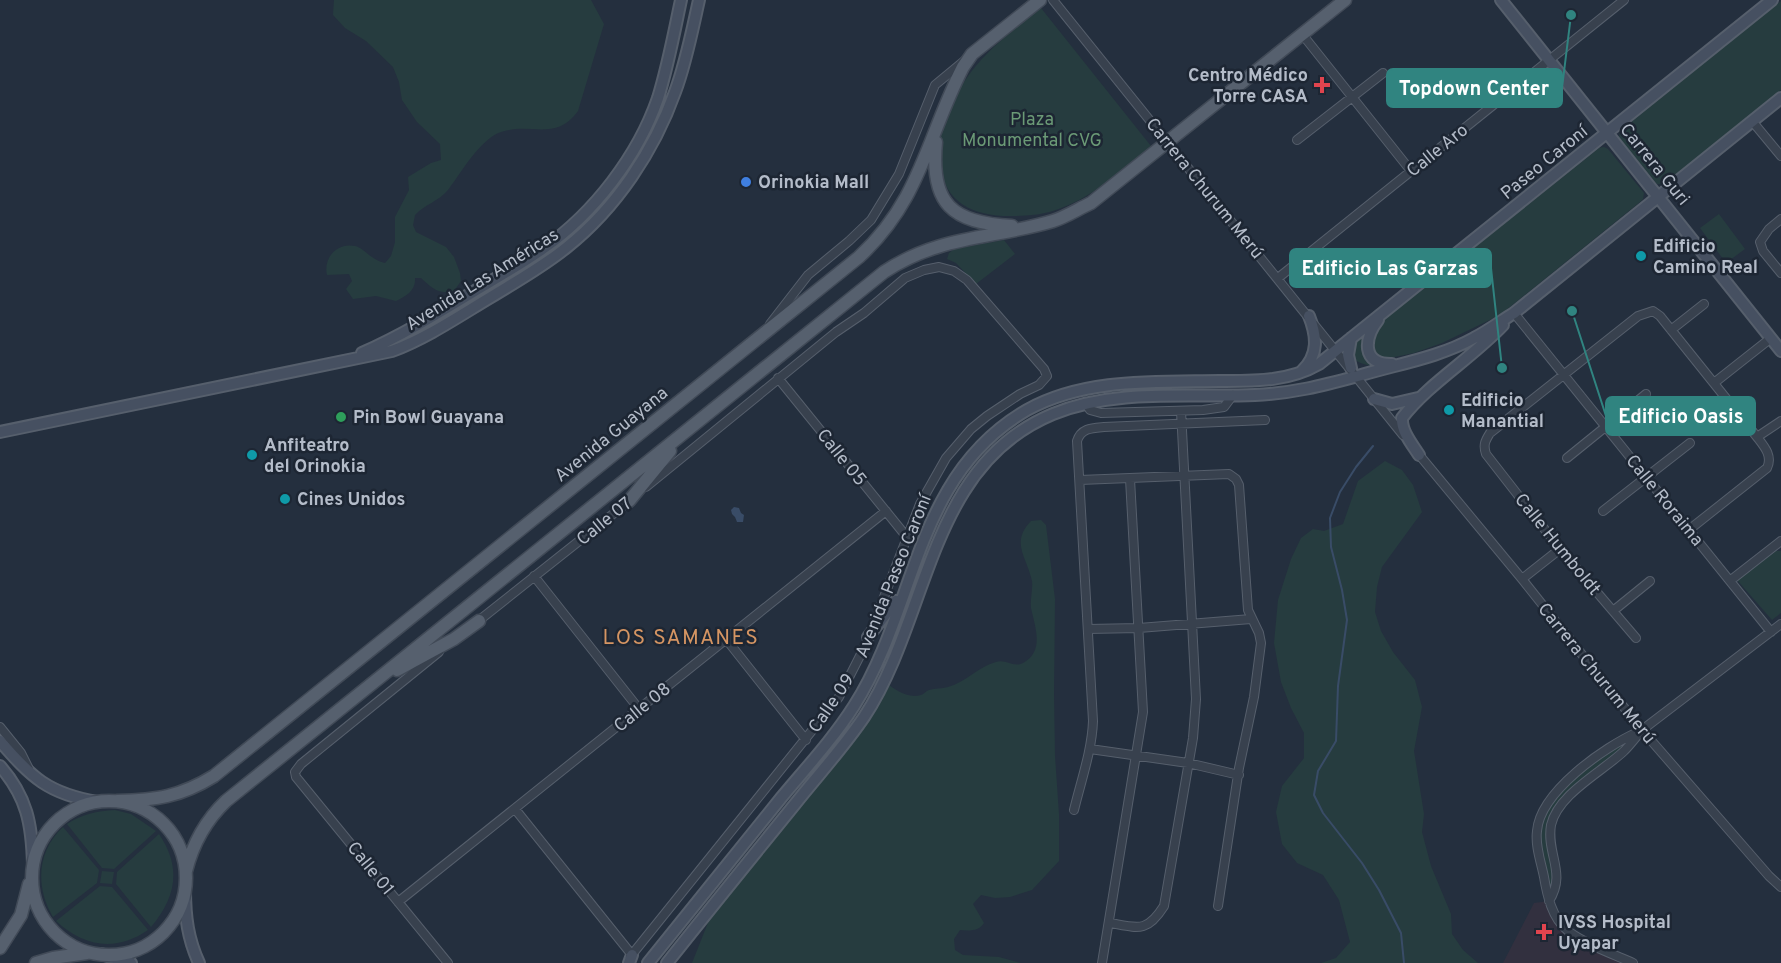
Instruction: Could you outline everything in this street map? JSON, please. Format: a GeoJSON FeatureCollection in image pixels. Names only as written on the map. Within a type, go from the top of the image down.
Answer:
{"type":"FeatureCollection","features":[{"type":"Feature","properties":{"kind":"main road","name":"Avenida Guayana"},"geometry":{"type":"LineString","coordinates":[[117,801],[169,797],[199,786],[214,776],[859,257],[888,226],[911,191],[956,80],[972,54],[1040,0]]}},
{"type":"Feature","properties":{"kind":"main road"},"geometry":{"type":"LineString","coordinates":[[36,963],[52,958],[129,951],[156,939],[175,917],[185,890],[186,871],[196,839],[217,809],[699,419],[899,262],[914,254],[947,243],[1053,221],[1091,203],[1345,0]]}},
{"type":"Feature","properties":{"kind":"main road"},"geometry":{"type":"LineString","coordinates":[[942,117],[936,141],[935,168],[939,189],[948,205],[964,218],[974,221],[1029,226]]}},
{"type":"Feature","properties":{"kind":"main road"},"geometry":{"type":"LineString","coordinates":[[628,501],[699,419]]}},
{"type":"Feature","properties":{"kind":"main road"},"geometry":{"type":"LineString","coordinates":[[356,696],[396,670],[454,639],[478,621]]}},
{"type":"Feature","properties":{"kind":"main road"},"geometry":{"type":"LineString","coordinates":[[0,948],[21,915],[43,838],[55,823],[70,811],[98,802],[117,801],[145,809],[161,820],[178,843],[186,871]]}},
{"type":"Feature","properties":{"kind":"main road"},"geometry":{"type":"LineString","coordinates":[[32,870],[36,903],[50,928],[73,946],[96,953]]}},
{"type":"Feature","properties":{"kind":"street","name":"Avenida Las Américas"},"geometry":{"type":"LineString","coordinates":[[348,359],[405,332],[524,261],[560,236],[591,206],[622,167],[641,136],[658,98],[681,0]]}},
{"type":"Feature","properties":{"kind":"street","name":"Avenida Las Américas"},"geometry":{"type":"LineString","coordinates":[[0,432],[392,351],[412,344],[533,271],[568,247],[601,216],[633,175],[653,143],[676,91],[699,0]]}},
{"type":"Feature","properties":{"kind":"street","name":"Carrera Churum Merú"},"geometry":{"type":"LineString","coordinates":[[1053,0],[1642,730],[1743,847],[1781,887]]}},
{"type":"Feature","properties":{"kind":"street","name":"Carrera Guri"},"geometry":{"type":"LineString","coordinates":[[1501,0],[1781,351]]}},
{"type":"Feature","properties":{"kind":"street","name":"Calle Aro"},"geometry":{"type":"LineString","coordinates":[[1278,278],[1549,60],[1614,3],[1624,0]]}},
{"type":"Feature","properties":{"kind":"street","name":"Paseo Caroní"},"geometry":{"type":"LineString","coordinates":[[1336,350],[1772,0]]}},
{"type":"Feature","properties":{"kind":"street"},"geometry":{"type":"LineString","coordinates":[[1302,34],[1411,171]]}},
{"type":"Feature","properties":{"kind":"street"},"geometry":{"type":"LineString","coordinates":[[762,335],[808,275],[849,242],[871,220],[899,174],[935,85],[972,54]]}},
{"type":"Feature","properties":{"kind":"street"},"geometry":{"type":"LineString","coordinates":[[1297,140],[1383,73]]}},
{"type":"Feature","properties":{"kind":"street"},"geometry":{"type":"LineString","coordinates":[[1351,338],[1348,355],[1354,372],[1404,364],[1473,339],[1514,313],[1781,98]]}},
{"type":"Feature","properties":{"kind":"street"},"geometry":{"type":"LineString","coordinates":[[1591,112],[1615,120],[1630,114]]}},
{"type":"Feature","properties":{"kind":"street"},"geometry":{"type":"LineString","coordinates":[[1752,121],[1781,156]]}},
{"type":"Feature","properties":{"kind":"street"},"geometry":{"type":"LineString","coordinates":[[641,136],[653,143]]}},
{"type":"Feature","properties":{"kind":"street"},"geometry":{"type":"LineString","coordinates":[[1781,219],[1769,229],[1760,242],[1763,251],[1781,273]]}},
{"type":"Feature","properties":{"kind":"street"},"geometry":{"type":"LineString","coordinates":[[524,261],[533,271]]}},
{"type":"Feature","properties":{"kind":"street","name":"Calle 09"},"geometry":{"type":"LineString","coordinates":[[629,960],[842,692],[868,638],[920,504],[935,476],[958,443],[987,416],[1020,394],[1039,385],[1047,376],[1044,369],[960,275],[939,267],[916,273]]}},
{"type":"Feature","properties":{"kind":"street","name":"Calle 07"},"geometry":{"type":"LineString","coordinates":[[295,772],[301,764],[778,378],[864,313],[905,278],[916,273]]}},
{"type":"Feature","properties":{"kind":"street"},"geometry":{"type":"LineString","coordinates":[[1671,330],[1704,304]]}},
{"type":"Feature","properties":{"kind":"street"},"geometry":{"type":"LineString","coordinates":[[1386,311],[1370,331],[1367,342],[1368,350],[1371,356],[1380,362],[1404,364]]}},
{"type":"Feature","properties":{"kind":"street"},"geometry":{"type":"LineString","coordinates":[[1564,375],[1638,316],[1653,311],[1671,330],[1766,448],[1769,463],[1767,468],[1690,529]]}},
{"type":"Feature","properties":{"kind":"street"},"geometry":{"type":"LineString","coordinates":[[1419,455],[1405,433],[1401,421],[1406,412],[1487,342],[1514,313]]}},
{"type":"Feature","properties":{"kind":"street","name":"Calle Roraima"},"geometry":{"type":"LineString","coordinates":[[1514,313],[1771,632]]}},
{"type":"Feature","properties":{"kind":"street"},"geometry":{"type":"LineString","coordinates":[[1299,374],[1308,366],[1314,352],[1315,332],[1309,316]]}},
{"type":"Feature","properties":{"kind":"street"},"geometry":{"type":"LineString","coordinates":[[1714,383],[1771,338]]}},
{"type":"Feature","properties":{"kind":"street","name":"Avenida Paseo Caroní"},"geometry":{"type":"LineString","coordinates":[[648,963],[846,717],[881,653],[936,512],[960,468],[998,429],[1029,409],[1064,394],[1101,386],[1264,380],[1299,374],[1319,364],[1336,350]]}},
{"type":"Feature","properties":{"kind":"street","name":"Avenida Paseo Caroní"},"geometry":{"type":"LineString","coordinates":[[666,963],[865,714],[894,658],[949,518],[972,477],[994,452],[1020,431],[1052,414],[1086,404],[1154,396],[1296,392],[1330,384],[1354,372]]}},
{"type":"Feature","properties":{"kind":"street","name":"Calle Humboldt"},"geometry":{"type":"LineString","coordinates":[[1564,375],[1490,433],[1485,440],[1484,447],[1486,454],[1560,549],[1635,638]]}},
{"type":"Feature","properties":{"kind":"street","name":"Calle 05"},"geometry":{"type":"LineString","coordinates":[[778,378],[906,536]]}},
{"type":"Feature","properties":{"kind":"street"},"geometry":{"type":"LineString","coordinates":[[1567,458],[1646,394]]}},
{"type":"Feature","properties":{"kind":"street"},"geometry":{"type":"LineString","coordinates":[[1086,404],[1092,411],[1101,413],[1181,411],[1222,408],[1228,404],[1233,395]]}},
{"type":"Feature","properties":{"kind":"street"},"geometry":{"type":"LineString","coordinates":[[1374,399],[1392,404],[1422,397]]}},
{"type":"Feature","properties":{"kind":"street"},"geometry":{"type":"LineString","coordinates":[[1110,923],[1136,928],[1145,927],[1155,919],[1164,906],[1196,711],[1181,411]]}},
{"type":"Feature","properties":{"kind":"street"},"geometry":{"type":"LineString","coordinates":[[1074,810],[1084,764],[1090,749],[1093,721],[1077,441],[1086,429],[1265,420]]}},
{"type":"Feature","properties":{"kind":"street"},"geometry":{"type":"LineString","coordinates":[[1757,437],[1781,421]]}},
{"type":"Feature","properties":{"kind":"street"},"geometry":{"type":"LineString","coordinates":[[1603,511],[1690,443]]}},
{"type":"Feature","properties":{"kind":"street"},"geometry":{"type":"LineString","coordinates":[[1080,480],[1229,474],[1238,482],[1246,589],[1251,619],[1259,633],[1261,643],[1254,697],[1218,906]]}},
{"type":"Feature","properties":{"kind":"street"},"geometry":{"type":"LineString","coordinates":[[1102,963],[1142,724],[1143,696],[1130,479]]}},
{"type":"Feature","properties":{"kind":"street","name":"Calle 08"},"geometry":{"type":"LineString","coordinates":[[398,902],[886,511]]}},
{"type":"Feature","properties":{"kind":"street"},"geometry":{"type":"LineString","coordinates":[[1731,580],[1781,541]]}},
{"type":"Feature","properties":{"kind":"street"},"geometry":{"type":"LineString","coordinates":[[1522,579],[1560,549]]}},
{"type":"Feature","properties":{"kind":"street"},"geometry":{"type":"LineString","coordinates":[[534,576],[639,709]]}},
{"type":"Feature","properties":{"kind":"street"},"geometry":{"type":"LineString","coordinates":[[868,638],[894,605],[908,580]]}},
{"type":"Feature","properties":{"kind":"street"},"geometry":{"type":"LineString","coordinates":[[1614,611],[1650,582]]}},
{"type":"Feature","properties":{"kind":"street"},"geometry":{"type":"LineString","coordinates":[[1088,629],[1138,628],[1251,619]]}},
{"type":"Feature","properties":{"kind":"street"},"geometry":{"type":"LineString","coordinates":[[1549,901],[1557,886],[1551,825],[1558,809],[1570,795],[1625,750],[1642,730],[1781,624]]}},
{"type":"Feature","properties":{"kind":"street"},"geometry":{"type":"LineString","coordinates":[[726,639],[806,740]]}},
{"type":"Feature","properties":{"kind":"street"},"geometry":{"type":"LineString","coordinates":[[0,727],[21,753],[34,778]]}},
{"type":"Feature","properties":{"kind":"street"},"geometry":{"type":"LineString","coordinates":[[1633,963],[1566,930],[1557,919],[1549,901],[1536,838],[1538,823],[1544,808],[1557,790],[1618,740],[1642,730]]}},
{"type":"Feature","properties":{"kind":"street"},"geometry":{"type":"LineString","coordinates":[[0,741],[34,778],[61,792],[98,802]]}},
{"type":"Feature","properties":{"kind":"street"},"geometry":{"type":"LineString","coordinates":[[1090,749],[1188,763],[1239,775]]}},
{"type":"Feature","properties":{"kind":"street"},"geometry":{"type":"LineString","coordinates":[[0,765],[18,789],[28,816],[32,870]]}},
{"type":"Feature","properties":{"kind":"street","name":"Calle 01"},"geometry":{"type":"LineString","coordinates":[[295,772],[296,777],[448,963]]}},
{"type":"Feature","properties":{"kind":"street"},"geometry":{"type":"LineString","coordinates":[[0,776],[18,789]]}},
{"type":"Feature","properties":{"kind":"street"},"geometry":{"type":"LineString","coordinates":[[515,808],[629,960]]}},
{"type":"Feature","properties":{"kind":"street"},"geometry":{"type":"LineString","coordinates":[[185,890],[186,922],[199,963]]}},
{"type":"Feature","properties":{"kind":"street"},"geometry":{"type":"LineString","coordinates":[[96,953],[131,963]]}},
{"type":"Feature","properties":{"kind":"shaded area","name":"IVSS Hospital Uyapar"},"geometry":{"type":"Polygon","coordinates":[[[1549,901],[1561,925],[1633,963],[1503,963],[1534,903],[1549,901]]]}},
{"type":"Feature","properties":{"kind":"green space"},"geometry":{"type":"Polygon","coordinates":[[[334,0],[591,0],[604,24],[578,111],[570,120],[552,129],[512,129],[493,136],[478,149],[448,190],[415,215],[413,225],[416,232],[446,247],[454,257],[461,281],[454,291],[439,291],[421,278],[415,278],[412,290],[396,301],[376,296],[353,299],[346,289],[352,281],[349,274],[327,275],[329,257],[342,246],[358,247],[385,263],[391,256],[395,242],[395,217],[409,190],[408,177],[431,163],[441,160],[440,144],[417,122],[402,100],[399,82],[393,67],[366,41],[345,28],[333,15],[334,0]]]}},
{"type":"Feature","properties":{"kind":"green space"},"geometry":{"type":"Polygon","coordinates":[[[1781,1],[1781,90],[1664,184],[1657,184],[1619,138],[1620,131],[1781,1]]]}},
{"type":"Feature","properties":{"kind":"green space","name":"Plaza Monumental CVG"},"geometry":{"type":"Polygon","coordinates":[[[1041,8],[1151,146],[1105,184],[1067,206],[1047,213],[1028,215],[1003,216],[978,212],[959,202],[951,194],[946,184],[940,157],[940,133],[953,101],[978,63],[1013,30],[1041,8]]]}},
{"type":"Feature","properties":{"kind":"green space"},"geometry":{"type":"Polygon","coordinates":[[[1604,147],[1644,193],[1640,202],[1500,315],[1442,343],[1414,353],[1385,359],[1371,349],[1375,327],[1599,148],[1604,147]]]}},
{"type":"Feature","properties":{"kind":"green space"},"geometry":{"type":"Polygon","coordinates":[[[1719,214],[1745,249],[1726,263],[1700,228],[1719,214]]]}},
{"type":"Feature","properties":{"kind":"green space"},"geometry":{"type":"Polygon","coordinates":[[[1004,240],[1015,254],[976,284],[956,263],[947,259],[949,253],[954,249],[1004,240]]]}},
{"type":"Feature","properties":{"kind":"green space"},"geometry":{"type":"Polygon","coordinates":[[[1362,334],[1364,351],[1377,365],[1363,364],[1352,357],[1353,343],[1362,334]]]}},
{"type":"Feature","properties":{"kind":"green space"},"geometry":{"type":"Polygon","coordinates":[[[1385,461],[1402,470],[1413,485],[1422,512],[1382,567],[1377,587],[1375,612],[1381,631],[1393,652],[1415,680],[1422,707],[1414,751],[1424,814],[1422,832],[1431,866],[1451,914],[1452,934],[1463,950],[1478,963],[1321,963],[1336,958],[1350,942],[1339,900],[1323,875],[1297,863],[1282,844],[1276,812],[1282,786],[1304,758],[1304,733],[1281,682],[1274,643],[1278,600],[1291,559],[1301,538],[1313,529],[1324,531],[1343,524],[1358,481],[1385,461]]]}},
{"type":"Feature","properties":{"kind":"green space"},"geometry":{"type":"Polygon","coordinates":[[[1041,520],[1046,525],[1055,599],[1054,694],[1059,861],[1032,890],[1010,897],[995,898],[981,895],[973,904],[984,923],[980,928],[974,930],[960,930],[954,939],[955,950],[963,955],[999,957],[1021,963],[692,963],[717,900],[795,805],[884,681],[901,692],[916,696],[929,690],[954,685],[983,667],[996,662],[1019,664],[1030,658],[1037,638],[1031,608],[1032,581],[1021,543],[1025,529],[1031,521],[1041,520]]]}},
{"type":"Feature","properties":{"kind":"green space"},"geometry":{"type":"Polygon","coordinates":[[[1776,551],[1781,551],[1781,613],[1772,620],[1737,580],[1776,551]]]}},
{"type":"Feature","properties":{"kind":"green space"},"geometry":{"type":"Polygon","coordinates":[[[1642,730],[1570,795],[1551,825],[1557,875],[1549,901],[1538,849],[1544,808],[1574,775],[1642,730]]]}},
{"type":"Feature","properties":{"kind":"green space"},"geometry":{"type":"Polygon","coordinates":[[[115,810],[131,814],[156,831],[114,869],[102,868],[67,824],[90,814],[115,810]]]}},
{"type":"Feature","properties":{"kind":"green space"},"geometry":{"type":"Polygon","coordinates":[[[63,827],[99,870],[97,883],[53,917],[43,894],[42,870],[48,847],[63,827]]]}},
{"type":"Feature","properties":{"kind":"green space"},"geometry":{"type":"Polygon","coordinates":[[[159,834],[171,859],[173,882],[166,905],[151,927],[116,884],[117,872],[159,834]]]}},
{"type":"Feature","properties":{"kind":"green space"},"geometry":{"type":"Polygon","coordinates":[[[102,871],[114,872],[112,884],[100,883],[102,871]]]}},
{"type":"Feature","properties":{"kind":"green space"},"geometry":{"type":"Polygon","coordinates":[[[100,886],[112,887],[148,930],[124,942],[100,944],[78,936],[56,921],[100,886]]]}},
{"type":"Feature","properties":{"kind":"water"},"geometry":{"type":"Polygon","coordinates":[[[734,507],[739,508],[744,515],[743,522],[737,522],[732,514],[731,510],[734,507]]]}},
{"type":"Feature","properties":{"kind":"waterway"},"geometry":{"type":"LineString","coordinates":[[1373,446],[1340,492],[1330,518],[1331,547],[1347,620],[1338,686],[1336,741],[1318,771],[1314,795],[1323,813],[1362,863],[1379,890],[1401,933],[1404,963]]}},
{"type":"Feature","properties":{"kind":"place","name":"Topdown Center"},"geometry":{"type":"Point","coordinates":[1571,15]}},
{"type":"Feature","properties":{"kind":"place","name":"Centro Médico Torre CASA"},"geometry":{"type":"Point","coordinates":[1322,85]}},
{"type":"Feature","properties":{"kind":"place","name":"Orinokia Mall"},"geometry":{"type":"Point","coordinates":[746,182]}},
{"type":"Feature","properties":{"kind":"place","name":"Edificio Camino Real"},"geometry":{"type":"Point","coordinates":[1641,256]}},
{"type":"Feature","properties":{"kind":"place","name":"Edificio Oasis"},"geometry":{"type":"Point","coordinates":[1572,311]}},
{"type":"Feature","properties":{"kind":"place","name":"Edificio Las Garzas"},"geometry":{"type":"Point","coordinates":[1502,368]}},
{"type":"Feature","properties":{"kind":"place","name":"Edificio Manantial"},"geometry":{"type":"Point","coordinates":[1449,410]}},
{"type":"Feature","properties":{"kind":"place","name":"Pin Bowl Guayana"},"geometry":{"type":"Point","coordinates":[341,417]}},
{"type":"Feature","properties":{"kind":"place","name":"Anfiteatro del Orinokia"},"geometry":{"type":"Point","coordinates":[252,455]}},
{"type":"Feature","properties":{"kind":"place","name":"Cines Unidos"},"geometry":{"type":"Point","coordinates":[285,499]}},
{"type":"Feature","properties":{"kind":"place","name":"IVSS Hospital Uyapar"},"geometry":{"type":"Point","coordinates":[1544,932]}},
{"type":"Feature","properties":{"kind":"district","name":"LOS SAMANES"},"geometry":{"type":"Point","coordinates":[681,637]}}]}
